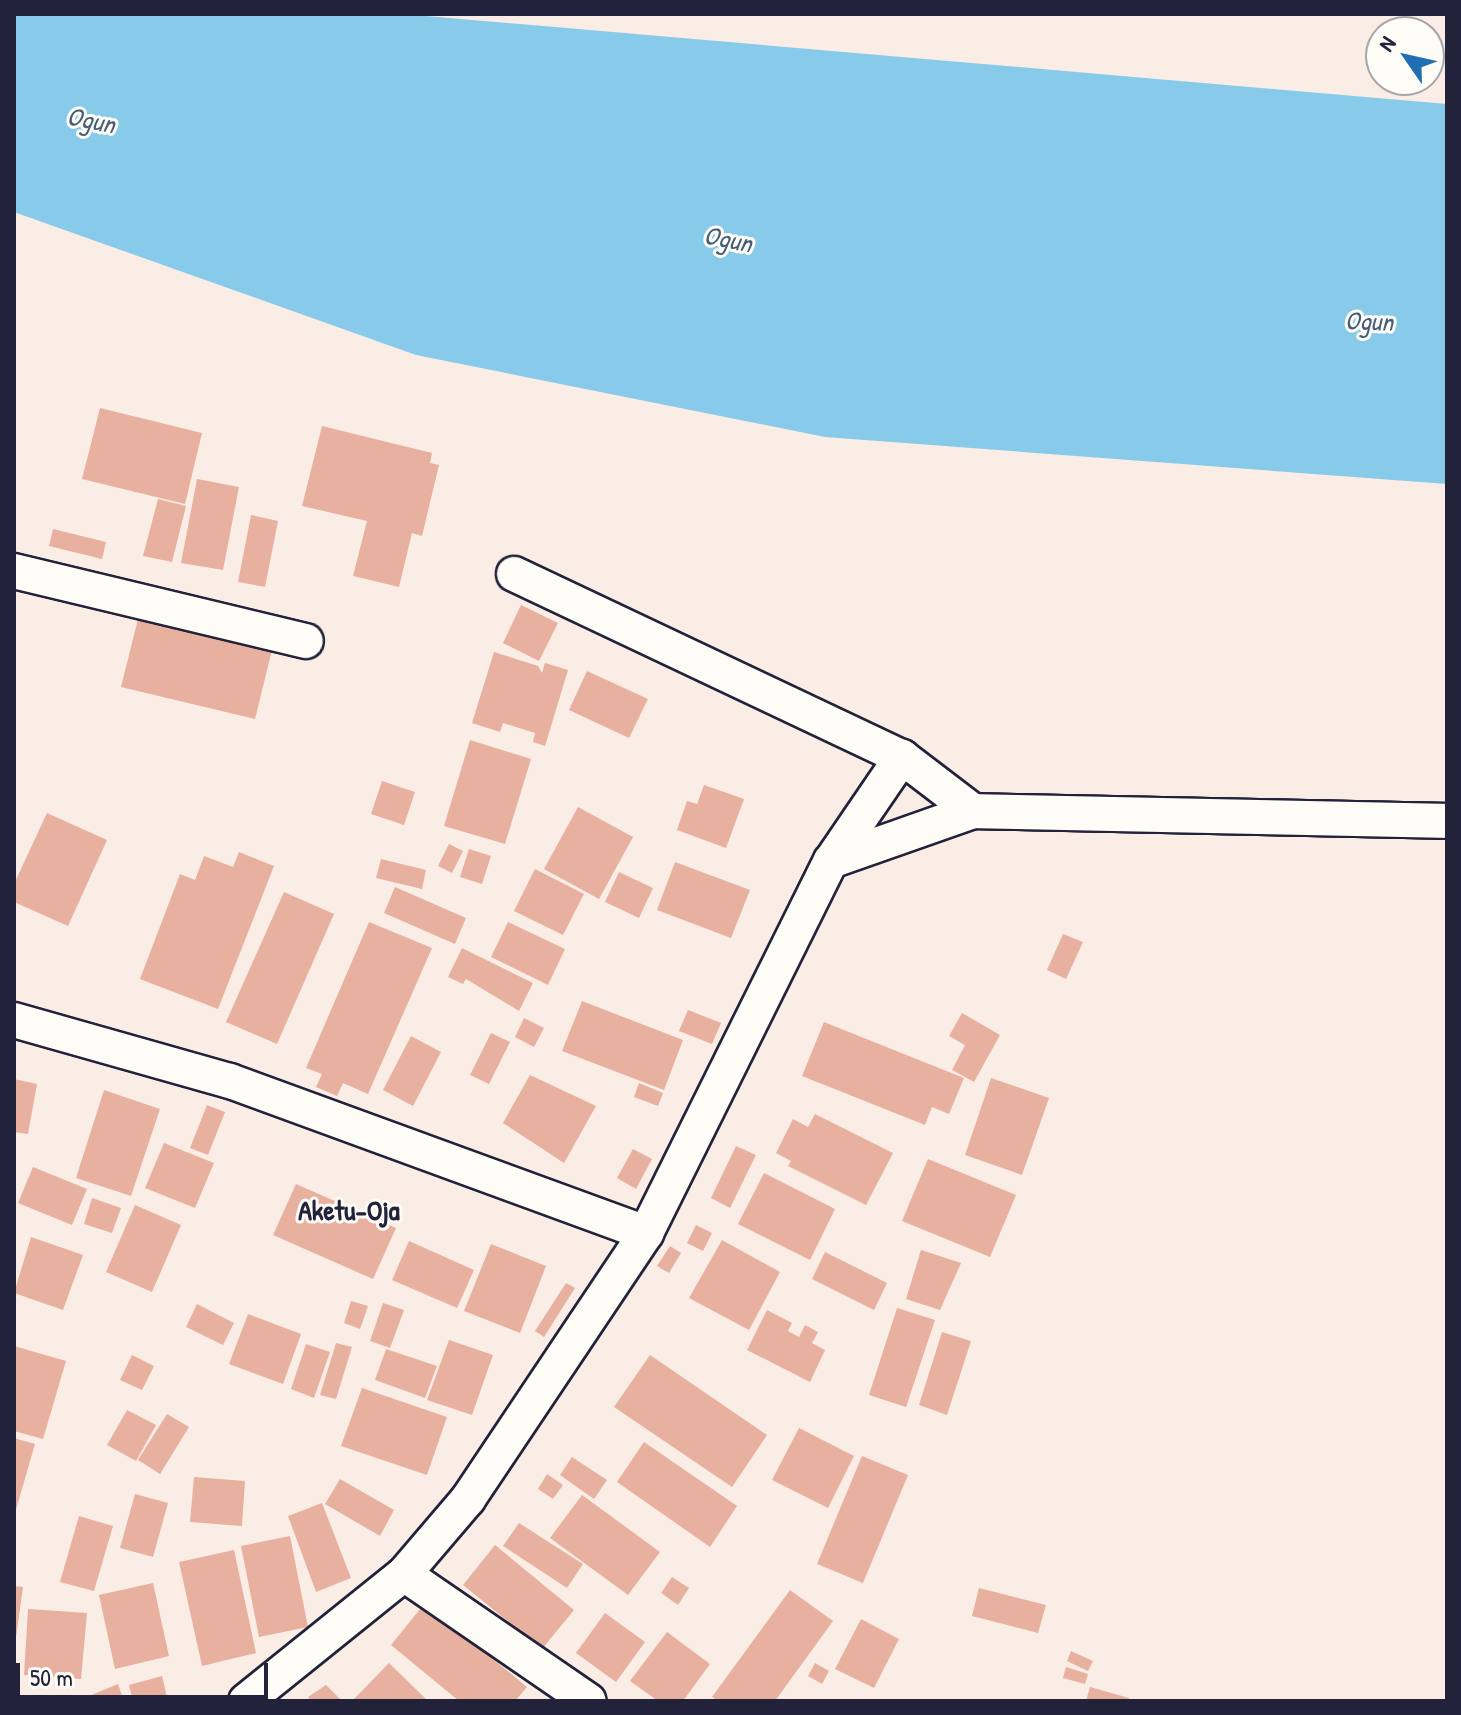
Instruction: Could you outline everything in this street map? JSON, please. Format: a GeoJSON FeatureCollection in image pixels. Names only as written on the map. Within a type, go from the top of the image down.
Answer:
{"type":"FeatureCollection","features":[{"type":"Feature","properties":{"kind":"street"},"geometry":{"type":"LineString","coordinates":[[14,571],[306,641]]}},
{"type":"Feature","properties":{"kind":"street"},"geometry":{"type":"LineString","coordinates":[[514,574],[902,757],[973,811]]}},
{"type":"Feature","properties":{"kind":"street"},"geometry":{"type":"LineString","coordinates":[[246,1701],[404,1574],[468,1499],[646,1233],[831,861],[902,757]]}},
{"type":"Feature","properties":{"kind":"street"},"geometry":{"type":"LineString","coordinates":[[831,861],[973,811],[1447,821]]}},
{"type":"Feature","properties":{"kind":"street"},"geometry":{"type":"LineString","coordinates":[[14,1020],[230,1081],[646,1233]]}},
{"type":"Feature","properties":{"kind":"street"},"geometry":{"type":"LineString","coordinates":[[404,1574],[589,1701]]}},
{"type":"Feature","properties":{"kind":"water","name":"Ogun"},"geometry":{"type":"Polygon","coordinates":[[[14,14],[403,14],[1447,104],[1447,484],[825,437],[416,355],[14,212],[14,14]]]}},
{"type":"Feature","properties":{"kind":"building"},"geometry":{"type":"Polygon","coordinates":[[[100,408],[202,433],[185,504],[82,479],[100,408]]]}},
{"type":"Feature","properties":{"kind":"building"},"geometry":{"type":"Polygon","coordinates":[[[322,426],[432,453],[430,463],[439,465],[422,536],[412,533],[399,587],[353,576],[367,521],[302,506],[322,426]]]}},
{"type":"Feature","properties":{"kind":"building"},"geometry":{"type":"Polygon","coordinates":[[[197,479],[239,487],[223,570],[181,563],[197,479]]]}},
{"type":"Feature","properties":{"kind":"building"},"geometry":{"type":"Polygon","coordinates":[[[158,499],[186,506],[172,562],[143,556],[158,499]]]}},
{"type":"Feature","properties":{"kind":"building"},"geometry":{"type":"Polygon","coordinates":[[[251,515],[278,521],[265,587],[238,582],[251,515]]]}},
{"type":"Feature","properties":{"kind":"building"},"geometry":{"type":"Polygon","coordinates":[[[53,529],[106,542],[102,559],[49,546],[53,529]]]}},
{"type":"Feature","properties":{"kind":"building"},"geometry":{"type":"Polygon","coordinates":[[[521,605],[558,623],[539,661],[503,643],[521,605]]]}},
{"type":"Feature","properties":{"kind":"building"},"geometry":{"type":"Polygon","coordinates":[[[138,619],[272,650],[255,719],[121,687],[138,619]]]}},
{"type":"Feature","properties":{"kind":"building"},"geometry":{"type":"Polygon","coordinates":[[[494,652],[538,666],[542,673],[545,663],[568,670],[545,746],[533,742],[535,733],[503,723],[500,732],[472,723],[494,652]]]}},
{"type":"Feature","properties":{"kind":"building"},"geometry":{"type":"Polygon","coordinates":[[[587,671],[648,699],[629,738],[569,710],[587,671]]]}},
{"type":"Feature","properties":{"kind":"building"},"geometry":{"type":"Polygon","coordinates":[[[470,740],[531,759],[505,844],[444,826],[470,740]]]}},
{"type":"Feature","properties":{"kind":"building"},"geometry":{"type":"Polygon","coordinates":[[[382,781],[415,792],[404,825],[371,814],[382,781]]]}},
{"type":"Feature","properties":{"kind":"building"},"geometry":{"type":"Polygon","coordinates":[[[704,785],[744,799],[726,848],[677,830],[687,801],[697,804],[704,785]]]}},
{"type":"Feature","properties":{"kind":"building"},"geometry":{"type":"Polygon","coordinates":[[[578,807],[633,837],[599,899],[544,869],[578,807]]]}},
{"type":"Feature","properties":{"kind":"building"},"geometry":{"type":"Polygon","coordinates":[[[47,813],[107,840],[68,926],[14,902],[14,884],[47,813]]]}},
{"type":"Feature","properties":{"kind":"building"},"geometry":{"type":"Polygon","coordinates":[[[449,844],[463,851],[452,873],[438,866],[449,844]]]}},
{"type":"Feature","properties":{"kind":"building"},"geometry":{"type":"Polygon","coordinates":[[[469,849],[491,856],[482,884],[460,877],[469,849]]]}},
{"type":"Feature","properties":{"kind":"building"},"geometry":{"type":"Polygon","coordinates":[[[239,852],[274,866],[218,1009],[140,979],[180,874],[195,880],[204,856],[233,867],[239,852]]]}},
{"type":"Feature","properties":{"kind":"building"},"geometry":{"type":"Polygon","coordinates":[[[381,859],[426,870],[422,889],[376,878],[381,859]]]}},
{"type":"Feature","properties":{"kind":"building"},"geometry":{"type":"Polygon","coordinates":[[[675,862],[750,890],[731,938],[657,910],[675,862]]]}},
{"type":"Feature","properties":{"kind":"building"},"geometry":{"type":"Polygon","coordinates":[[[535,869],[584,894],[563,935],[514,911],[535,869]]]}},
{"type":"Feature","properties":{"kind":"building"},"geometry":{"type":"Polygon","coordinates":[[[619,872],[653,888],[639,918],[605,902],[619,872]]]}},
{"type":"Feature","properties":{"kind":"building"},"geometry":{"type":"Polygon","coordinates":[[[395,887],[466,918],[455,944],[384,913],[395,887]]]}},
{"type":"Feature","properties":{"kind":"building"},"geometry":{"type":"Polygon","coordinates":[[[284,892],[334,914],[277,1044],[226,1022],[284,892]]]}},
{"type":"Feature","properties":{"kind":"building"},"geometry":{"type":"Polygon","coordinates":[[[369,922],[432,948],[368,1094],[343,1083],[337,1096],[316,1087],[322,1074],[306,1068],[369,922]]]}},
{"type":"Feature","properties":{"kind":"building"},"geometry":{"type":"Polygon","coordinates":[[[508,922],[565,949],[548,985],[491,957],[508,922]]]}},
{"type":"Feature","properties":{"kind":"building"},"geometry":{"type":"Polygon","coordinates":[[[1063,934],[1083,942],[1066,979],[1047,970],[1063,934]]]}},
{"type":"Feature","properties":{"kind":"building"},"geometry":{"type":"Polygon","coordinates":[[[462,948],[533,983],[519,1011],[466,979],[463,984],[448,977],[462,948]]]}},
{"type":"Feature","properties":{"kind":"building"},"geometry":{"type":"Polygon","coordinates":[[[582,1001],[683,1040],[664,1090],[562,1051],[582,1001]]]}},
{"type":"Feature","properties":{"kind":"building"},"geometry":{"type":"Polygon","coordinates":[[[688,1010],[721,1023],[712,1044],[679,1031],[688,1010]]]}},
{"type":"Feature","properties":{"kind":"building"},"geometry":{"type":"Polygon","coordinates":[[[962,1013],[1000,1035],[974,1082],[952,1070],[965,1045],[949,1036],[962,1013]]]}},
{"type":"Feature","properties":{"kind":"building"},"geometry":{"type":"Polygon","coordinates":[[[524,1018],[544,1028],[534,1047],[515,1037],[524,1018]]]}},
{"type":"Feature","properties":{"kind":"building"},"geometry":{"type":"Polygon","coordinates":[[[824,1022],[964,1078],[949,1114],[932,1107],[925,1125],[802,1076],[824,1022]]]}},
{"type":"Feature","properties":{"kind":"building"},"geometry":{"type":"Polygon","coordinates":[[[491,1033],[510,1042],[489,1084],[470,1075],[491,1033]]]}},
{"type":"Feature","properties":{"kind":"building"},"geometry":{"type":"Polygon","coordinates":[[[411,1036],[441,1052],[413,1106],[383,1090],[411,1036]]]}},
{"type":"Feature","properties":{"kind":"building"},"geometry":{"type":"Polygon","coordinates":[[[530,1075],[596,1106],[564,1163],[503,1123],[530,1075]]]}},
{"type":"Feature","properties":{"kind":"building"},"geometry":{"type":"Polygon","coordinates":[[[991,1078],[1049,1098],[1022,1175],[965,1155],[991,1078]]]}},
{"type":"Feature","properties":{"kind":"building"},"geometry":{"type":"Polygon","coordinates":[[[14,1079],[37,1084],[28,1134],[14,1132],[14,1079]]]}},
{"type":"Feature","properties":{"kind":"building"},"geometry":{"type":"Polygon","coordinates":[[[639,1083],[663,1093],[658,1106],[634,1097],[639,1083]]]}},
{"type":"Feature","properties":{"kind":"building"},"geometry":{"type":"Polygon","coordinates":[[[104,1090],[160,1109],[131,1196],[76,1178],[104,1090]]]}},
{"type":"Feature","properties":{"kind":"building"},"geometry":{"type":"Polygon","coordinates":[[[207,1105],[225,1112],[208,1155],[190,1148],[207,1105]]]}},
{"type":"Feature","properties":{"kind":"building"},"geometry":{"type":"Polygon","coordinates":[[[815,1114],[893,1153],[866,1205],[788,1166],[791,1161],[776,1153],[793,1119],[808,1127],[815,1114]]]}},
{"type":"Feature","properties":{"kind":"building"},"geometry":{"type":"Polygon","coordinates":[[[164,1143],[214,1163],[195,1208],[145,1188],[164,1143]]]}},
{"type":"Feature","properties":{"kind":"building"},"geometry":{"type":"Polygon","coordinates":[[[736,1146],[756,1155],[730,1208],[711,1198],[736,1146]]]}},
{"type":"Feature","properties":{"kind":"building"},"geometry":{"type":"Polygon","coordinates":[[[633,1149],[652,1159],[636,1189],[617,1178],[633,1149]]]}},
{"type":"Feature","properties":{"kind":"building"},"geometry":{"type":"Polygon","coordinates":[[[928,1159],[1016,1195],[990,1257],[902,1221],[928,1159]]]}},
{"type":"Feature","properties":{"kind":"building"},"geometry":{"type":"Polygon","coordinates":[[[33,1167],[87,1189],[72,1225],[18,1203],[33,1167]]]}},
{"type":"Feature","properties":{"kind":"building"},"geometry":{"type":"Polygon","coordinates":[[[764,1173],[835,1209],[810,1260],[738,1224],[764,1173]]]}},
{"type":"Feature","properties":{"kind":"building"},"geometry":{"type":"Polygon","coordinates":[[[296,1184],[396,1228],[373,1279],[273,1235],[296,1184]]]}},
{"type":"Feature","properties":{"kind":"building"},"geometry":{"type":"Polygon","coordinates":[[[92,1198],[121,1208],[112,1233],[84,1224],[92,1198]]]}},
{"type":"Feature","properties":{"kind":"building"},"geometry":{"type":"Polygon","coordinates":[[[135,1205],[181,1225],[152,1292],[106,1272],[135,1205]]]}},
{"type":"Feature","properties":{"kind":"building"},"geometry":{"type":"Polygon","coordinates":[[[696,1225],[712,1233],[703,1251],[687,1243],[696,1225]]]}},
{"type":"Feature","properties":{"kind":"building"},"geometry":{"type":"Polygon","coordinates":[[[31,1237],[83,1255],[63,1310],[14,1293],[31,1237]]]}},
{"type":"Feature","properties":{"kind":"building"},"geometry":{"type":"Polygon","coordinates":[[[722,1240],[780,1272],[749,1330],[689,1298],[722,1240]]]}},
{"type":"Feature","properties":{"kind":"building"},"geometry":{"type":"Polygon","coordinates":[[[409,1241],[474,1270],[457,1308],[392,1280],[409,1241]]]}},
{"type":"Feature","properties":{"kind":"building"},"geometry":{"type":"Polygon","coordinates":[[[491,1244],[546,1266],[520,1333],[464,1311],[491,1244]]]}},
{"type":"Feature","properties":{"kind":"building"},"geometry":{"type":"Polygon","coordinates":[[[670,1246],[681,1253],[669,1273],[657,1266],[670,1246]]]}},
{"type":"Feature","properties":{"kind":"building"},"geometry":{"type":"Polygon","coordinates":[[[921,1250],[961,1263],[940,1310],[906,1299],[921,1250]]]}},
{"type":"Feature","properties":{"kind":"building"},"geometry":{"type":"Polygon","coordinates":[[[825,1252],[887,1283],[874,1310],[812,1279],[825,1252]]]}},
{"type":"Feature","properties":{"kind":"building"},"geometry":{"type":"Polygon","coordinates":[[[566,1283],[575,1288],[544,1337],[535,1331],[566,1283]]]}},
{"type":"Feature","properties":{"kind":"building"},"geometry":{"type":"Polygon","coordinates":[[[351,1301],[368,1306],[360,1329],[344,1323],[351,1301]]]}},
{"type":"Feature","properties":{"kind":"building"},"geometry":{"type":"Polygon","coordinates":[[[383,1303],[404,1310],[390,1348],[370,1341],[383,1303]]]}},
{"type":"Feature","properties":{"kind":"building"},"geometry":{"type":"Polygon","coordinates":[[[197,1304],[234,1323],[223,1345],[186,1327],[197,1304]]]}},
{"type":"Feature","properties":{"kind":"building"},"geometry":{"type":"Polygon","coordinates":[[[897,1308],[935,1320],[906,1407],[869,1395],[897,1308]]]}},
{"type":"Feature","properties":{"kind":"building"},"geometry":{"type":"Polygon","coordinates":[[[767,1310],[792,1323],[788,1331],[799,1337],[805,1325],[818,1332],[812,1343],[825,1350],[810,1382],[747,1350],[767,1310]]]}},
{"type":"Feature","properties":{"kind":"building"},"geometry":{"type":"Polygon","coordinates":[[[248,1314],[301,1334],[283,1384],[229,1364],[248,1314]]]}},
{"type":"Feature","properties":{"kind":"building"},"geometry":{"type":"Polygon","coordinates":[[[942,1332],[971,1341],[947,1415],[919,1405],[942,1332]]]}},
{"type":"Feature","properties":{"kind":"building"},"geometry":{"type":"Polygon","coordinates":[[[449,1340],[493,1355],[472,1415],[427,1400],[449,1340]]]}},
{"type":"Feature","properties":{"kind":"building"},"geometry":{"type":"Polygon","coordinates":[[[336,1343],[352,1347],[336,1399],[320,1395],[336,1343]]]}},
{"type":"Feature","properties":{"kind":"building"},"geometry":{"type":"Polygon","coordinates":[[[306,1344],[330,1352],[314,1398],[291,1389],[306,1344]]]}},
{"type":"Feature","properties":{"kind":"building"},"geometry":{"type":"Polygon","coordinates":[[[14,1346],[66,1361],[43,1439],[14,1431],[14,1346]]]}},
{"type":"Feature","properties":{"kind":"building"},"geometry":{"type":"Polygon","coordinates":[[[386,1349],[437,1366],[425,1398],[375,1380],[386,1349]]]}},
{"type":"Feature","properties":{"kind":"building"},"geometry":{"type":"Polygon","coordinates":[[[132,1355],[154,1366],[142,1390],[120,1380],[132,1355]]]}},
{"type":"Feature","properties":{"kind":"building"},"geometry":{"type":"Polygon","coordinates":[[[650,1355],[767,1435],[732,1487],[614,1407],[650,1355]]]}},
{"type":"Feature","properties":{"kind":"building"},"geometry":{"type":"Polygon","coordinates":[[[362,1388],[447,1417],[427,1475],[341,1446],[362,1388]]]}},
{"type":"Feature","properties":{"kind":"building"},"geometry":{"type":"Polygon","coordinates":[[[127,1410],[156,1425],[136,1461],[107,1445],[127,1410]]]}},
{"type":"Feature","properties":{"kind":"building"},"geometry":{"type":"Polygon","coordinates":[[[167,1414],[189,1427],[160,1474],[138,1460],[167,1414]]]}},
{"type":"Feature","properties":{"kind":"building"},"geometry":{"type":"Polygon","coordinates":[[[799,1428],[854,1456],[828,1508],[772,1480],[799,1428]]]}},
{"type":"Feature","properties":{"kind":"building"},"geometry":{"type":"Polygon","coordinates":[[[14,1438],[35,1444],[15,1513],[14,1513],[14,1438]]]}},
{"type":"Feature","properties":{"kind":"building"},"geometry":{"type":"Polygon","coordinates":[[[644,1442],[737,1506],[710,1547],[617,1482],[644,1442]]]}},
{"type":"Feature","properties":{"kind":"building"},"geometry":{"type":"Polygon","coordinates":[[[862,1456],[908,1475],[863,1583],[817,1564],[862,1456]]]}},
{"type":"Feature","properties":{"kind":"building"},"geometry":{"type":"Polygon","coordinates":[[[572,1457],[607,1480],[594,1499],[560,1475],[572,1457]]]}},
{"type":"Feature","properties":{"kind":"building"},"geometry":{"type":"Polygon","coordinates":[[[547,1474],[563,1485],[553,1499],[538,1489],[547,1474]]]}},
{"type":"Feature","properties":{"kind":"building"},"geometry":{"type":"Polygon","coordinates":[[[194,1477],[245,1481],[242,1526],[190,1522],[194,1477]]]}},
{"type":"Feature","properties":{"kind":"building"},"geometry":{"type":"Polygon","coordinates":[[[340,1479],[394,1510],[380,1536],[325,1504],[340,1479]]]}},
{"type":"Feature","properties":{"kind":"building"},"geometry":{"type":"Polygon","coordinates":[[[135,1494],[168,1503],[153,1557],[120,1548],[135,1494]]]}},
{"type":"Feature","properties":{"kind":"building"},"geometry":{"type":"Polygon","coordinates":[[[582,1495],[660,1552],[628,1595],[550,1538],[582,1495]]]}},
{"type":"Feature","properties":{"kind":"building"},"geometry":{"type":"Polygon","coordinates":[[[322,1503],[351,1578],[316,1592],[288,1516],[322,1503]]]}},
{"type":"Feature","properties":{"kind":"building"},"geometry":{"type":"Polygon","coordinates":[[[79,1516],[113,1526],[94,1591],[60,1582],[79,1516]]]}},
{"type":"Feature","properties":{"kind":"building"},"geometry":{"type":"Polygon","coordinates":[[[519,1523],[583,1564],[567,1588],[503,1546],[519,1523]]]}},
{"type":"Feature","properties":{"kind":"building"},"geometry":{"type":"Polygon","coordinates":[[[290,1536],[308,1627],[259,1637],[241,1546],[290,1536]]]}},
{"type":"Feature","properties":{"kind":"building"},"geometry":{"type":"Polygon","coordinates":[[[495,1545],[574,1610],[542,1649],[463,1585],[495,1545]]]}},
{"type":"Feature","properties":{"kind":"building"},"geometry":{"type":"Polygon","coordinates":[[[234,1550],[256,1653],[202,1666],[179,1562],[234,1550]]]}},
{"type":"Feature","properties":{"kind":"building"},"geometry":{"type":"Polygon","coordinates":[[[672,1577],[689,1588],[678,1605],[661,1593],[672,1577]]]}},
{"type":"Feature","properties":{"kind":"building"},"geometry":{"type":"Polygon","coordinates":[[[153,1583],[169,1656],[115,1669],[99,1595],[153,1583]]]}},
{"type":"Feature","properties":{"kind":"building"},"geometry":{"type":"Polygon","coordinates":[[[14,1586],[23,1587],[16,1637],[14,1637],[14,1586]]]}},
{"type":"Feature","properties":{"kind":"building"},"geometry":{"type":"Polygon","coordinates":[[[979,1588],[1046,1605],[1038,1633],[972,1616],[979,1588]]]}},
{"type":"Feature","properties":{"kind":"building"},"geometry":{"type":"Polygon","coordinates":[[[790,1590],[833,1621],[775,1701],[718,1701],[712,1697],[790,1590]]]}},
{"type":"Feature","properties":{"kind":"building"},"geometry":{"type":"Polygon","coordinates":[[[425,1603],[527,1687],[515,1701],[459,1701],[391,1645],[425,1603]]]}},
{"type":"Feature","properties":{"kind":"building"},"geometry":{"type":"Polygon","coordinates":[[[28,1609],[87,1613],[81,1679],[24,1675],[28,1609]]]}},
{"type":"Feature","properties":{"kind":"building"},"geometry":{"type":"Polygon","coordinates":[[[605,1613],[645,1642],[616,1682],[576,1653],[605,1613]]]}},
{"type":"Feature","properties":{"kind":"building"},"geometry":{"type":"Polygon","coordinates":[[[861,1619],[899,1639],[874,1688],[835,1669],[861,1619]]]}},
{"type":"Feature","properties":{"kind":"building"},"geometry":{"type":"Polygon","coordinates":[[[667,1632],[710,1664],[683,1701],[658,1701],[630,1681],[667,1632]]]}},
{"type":"Feature","properties":{"kind":"building"},"geometry":{"type":"Polygon","coordinates":[[[1071,1651],[1093,1661],[1088,1671],[1067,1661],[1071,1651]]]}},
{"type":"Feature","properties":{"kind":"building"},"geometry":{"type":"Polygon","coordinates":[[[389,1663],[428,1701],[352,1701],[389,1663]]]}},
{"type":"Feature","properties":{"kind":"building"},"geometry":{"type":"Polygon","coordinates":[[[815,1663],[829,1671],[822,1684],[808,1676],[815,1663]]]}},
{"type":"Feature","properties":{"kind":"building"},"geometry":{"type":"Polygon","coordinates":[[[1066,1667],[1088,1674],[1085,1684],[1063,1678],[1066,1667]]]}},
{"type":"Feature","properties":{"kind":"building"},"geometry":{"type":"Polygon","coordinates":[[[162,1676],[168,1701],[133,1701],[129,1685],[162,1676]]]}},
{"type":"Feature","properties":{"kind":"building"},"geometry":{"type":"Polygon","coordinates":[[[118,1684],[124,1701],[77,1701],[118,1684]]]}},
{"type":"Feature","properties":{"kind":"building"},"geometry":{"type":"Polygon","coordinates":[[[326,1685],[342,1701],[311,1701],[308,1697],[326,1685]]]}},
{"type":"Feature","properties":{"kind":"building"},"geometry":{"type":"Polygon","coordinates":[[[1090,1687],[1129,1698],[1128,1701],[1086,1701],[1090,1687]]]}},
{"type":"Feature","properties":{"kind":"district","name":"Aketu-Oja"},"geometry":{"type":"Point","coordinates":[349,1210]}}]}
